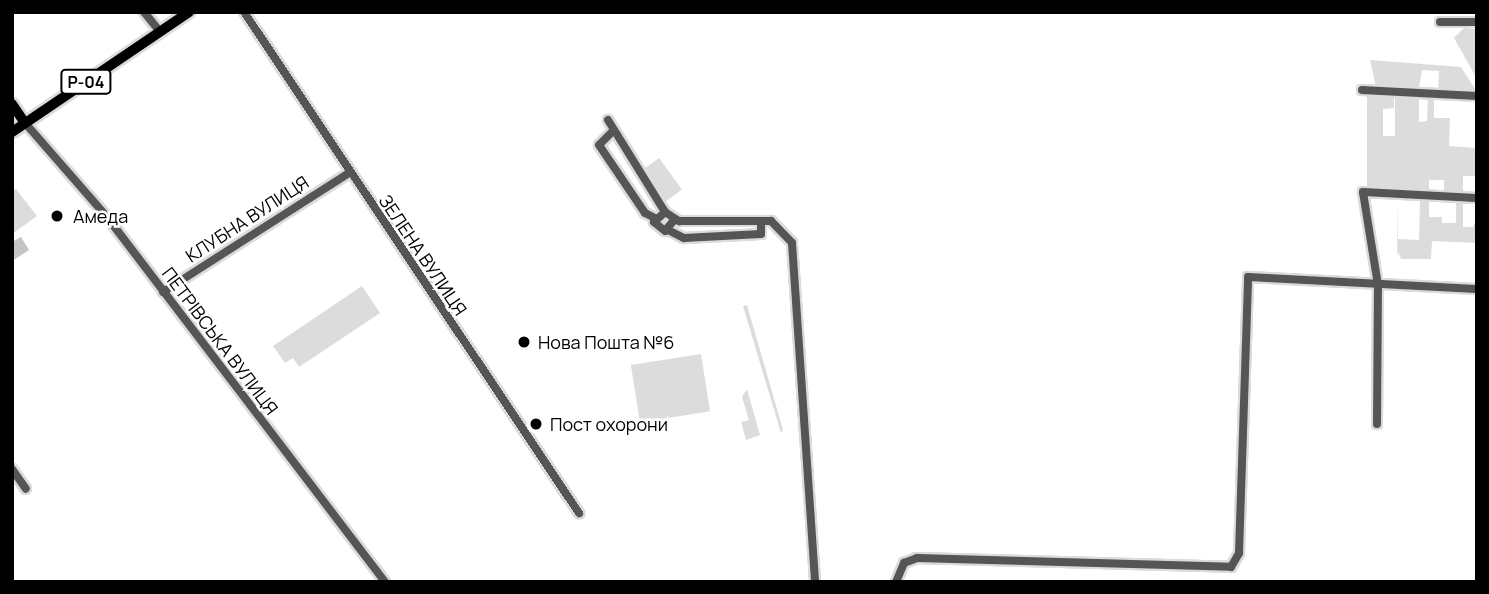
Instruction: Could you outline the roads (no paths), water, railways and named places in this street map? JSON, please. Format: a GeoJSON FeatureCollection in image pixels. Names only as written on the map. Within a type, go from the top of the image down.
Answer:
{"type":"FeatureCollection","features":[{"type":"Feature","properties":{"kind":"main road","name":"Р-04"},"geometry":{"type":"LineString","coordinates":[[12,132],[189,12]]}},
{"type":"Feature","properties":{"kind":"main road"},"geometry":{"type":"LineString","coordinates":[[12,104],[25,124]]}},
{"type":"Feature","properties":{"kind":"street","name":"ЗЕЛЕНА ВУЛИЦЯ"},"geometry":{"type":"LineString","coordinates":[[244,12],[349,173],[579,513]]}},
{"type":"Feature","properties":{"kind":"street"},"geometry":{"type":"LineString","coordinates":[[147,13],[160,32]]}},
{"type":"Feature","properties":{"kind":"street"},"geometry":{"type":"LineString","coordinates":[[1440,22],[1477,22]]}},
{"type":"Feature","properties":{"kind":"street"},"geometry":{"type":"LineString","coordinates":[[1362,90],[1477,96]]}},
{"type":"Feature","properties":{"kind":"street"},"geometry":{"type":"LineString","coordinates":[[608,120],[612,132],[665,212],[674,220],[761,220],[779,224],[792,243],[815,582]]}},
{"type":"Feature","properties":{"kind":"street","name":"ПЕТРІВСЬКА ВУЛИЦЯ"},"geometry":{"type":"LineString","coordinates":[[25,124],[163,292],[384,582]]}},
{"type":"Feature","properties":{"kind":"street"},"geometry":{"type":"LineString","coordinates":[[612,132],[599,145],[646,213],[655,218],[659,229],[668,230],[684,238],[761,234],[761,220]]}},
{"type":"Feature","properties":{"kind":"street","name":"КЛУБНА ВУЛИЦЯ"},"geometry":{"type":"LineString","coordinates":[[163,292],[349,173]]}},
{"type":"Feature","properties":{"kind":"street"},"geometry":{"type":"LineString","coordinates":[[1377,424],[1378,285],[1363,192],[1477,198]]}},
{"type":"Feature","properties":{"kind":"street"},"geometry":{"type":"LineString","coordinates":[[655,218],[665,212]]}},
{"type":"Feature","properties":{"kind":"street"},"geometry":{"type":"LineString","coordinates":[[668,230],[674,220]]}},
{"type":"Feature","properties":{"kind":"street"},"geometry":{"type":"LineString","coordinates":[[896,582],[909,559],[1231,567],[1238,553],[1248,277],[1477,289]]}},
{"type":"Feature","properties":{"kind":"street"},"geometry":{"type":"LineString","coordinates":[[12,468],[26,489]]}},
{"type":"Feature","properties":{"kind":"place","name":"Амеда"},"geometry":{"type":"Point","coordinates":[57,216]}},
{"type":"Feature","properties":{"kind":"place","name":"Нова Пошта №6"},"geometry":{"type":"Point","coordinates":[524,342]}},
{"type":"Feature","properties":{"kind":"place","name":"Пост охорони"},"geometry":{"type":"Point","coordinates":[536,424]}}]}
